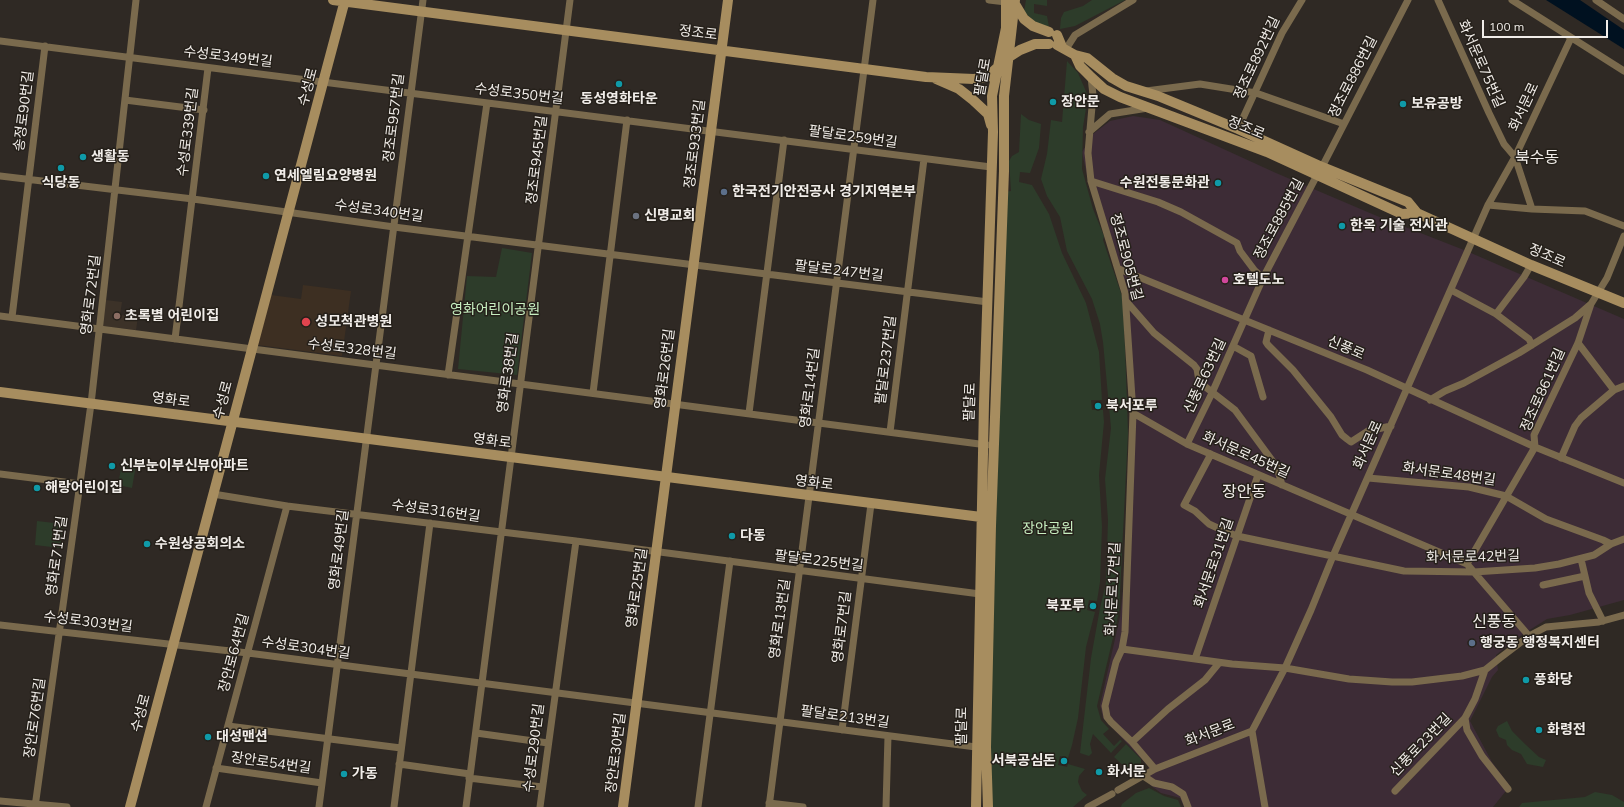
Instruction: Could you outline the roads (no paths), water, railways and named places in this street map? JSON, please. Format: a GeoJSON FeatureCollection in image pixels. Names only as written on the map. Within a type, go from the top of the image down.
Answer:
{"type":"FeatureCollection","features":[{"type":"Feature","properties":{"kind":"street","name":"영화로72번길"},"geometry":{"type":"LineString","coordinates":[[91,404],[136,0]]}},
{"type":"Feature","properties":{"kind":"street","name":"정조로"},"geometry":{"type":"LineString","coordinates":[[333,0],[931,77],[974,79],[987,77],[1009,57],[1020,50],[1035,44],[1057,42],[1075,55],[1087,58],[1112,78],[1238,129],[1320,171]]}},
{"type":"Feature","properties":{"kind":"street","name":"정조로957번길"},"geometry":{"type":"LineString","coordinates":[[375,364],[423,0]]}},
{"type":"Feature","properties":{"kind":"street","name":"정조로945번길"},"geometry":{"type":"LineString","coordinates":[[538,246],[570,0]]}},
{"type":"Feature","properties":{"kind":"street","name":"정조로933번길"},"geometry":{"type":"LineString","coordinates":[[693,266],[728,0]]}},
{"type":"Feature","properties":{"kind":"street","name":"영화로14번길"},"geometry":{"type":"LineString","coordinates":[[808,496],[873,0]]}},
{"type":"Feature","properties":{"kind":"street"},"geometry":{"type":"LineString","coordinates":[[989,0],[1010,2],[1024,19],[1057,42],[1075,35],[1133,0]]}},
{"type":"Feature","properties":{"kind":"street","name":"정조로892번길"},"geometry":{"type":"LineString","coordinates":[[1238,129],[1256,93],[1282,33],[1302,0]]}},
{"type":"Feature","properties":{"kind":"street","name":"정조로886번길"},"geometry":{"type":"LineString","coordinates":[[1320,171],[1408,0]]}},
{"type":"Feature","properties":{"kind":"street","name":"화서문로75번길"},"geometry":{"type":"LineString","coordinates":[[1438,0],[1504,144],[1515,157]]}},
{"type":"Feature","properties":{"kind":"street"},"geometry":{"type":"LineString","coordinates":[[1512,0],[1624,71]]}},
{"type":"Feature","properties":{"kind":"street"},"geometry":{"type":"LineString","coordinates":[[1596,0],[1624,19]]}},
{"type":"Feature","properties":{"kind":"street","name":"수성로"},"geometry":{"type":"LineString","coordinates":[[130,807],[345,1]]}},
{"type":"Feature","properties":{"kind":"street","name":"팔달로"},"geometry":{"type":"LineString","coordinates":[[988,807],[986,747],[991,526],[1004,171],[1004,96],[1009,57],[1010,2]]}},
{"type":"Feature","properties":{"kind":"street","name":"팔달로"},"geometry":{"type":"LineString","coordinates":[[976,807],[981,517],[993,132],[992,96],[999,67],[1010,2]]}},
{"type":"Feature","properties":{"kind":"street","name":"화서문로"},"geometry":{"type":"LineString","coordinates":[[1088,807],[1155,769],[1252,731],[1285,668],[1488,205],[1515,157],[1571,38]]}},
{"type":"Feature","properties":{"kind":"street","name":"수성로349번길"},"geometry":{"type":"LineString","coordinates":[[0,41],[208,68],[324,81]]}},
{"type":"Feature","properties":{"kind":"street","name":"송정로90번길"},"geometry":{"type":"LineString","coordinates":[[12,317],[45,46]]}},
{"type":"Feature","properties":{"kind":"street","name":"정조로"},"geometry":{"type":"LineString","coordinates":[[1075,55],[1080,66],[1090,77],[1110,91],[1260,149],[1408,202],[1417,213],[1531,266],[1624,303]]}},
{"type":"Feature","properties":{"kind":"street","name":"수성로339번길"},"geometry":{"type":"LineString","coordinates":[[193,199],[208,68]]}},
{"type":"Feature","properties":{"kind":"street"},"geometry":{"type":"LineString","coordinates":[[931,77],[959,90],[973,100],[988,114],[993,132]]}},
{"type":"Feature","properties":{"kind":"street","name":"정조로905번길"},"geometry":{"type":"LineString","coordinates":[[1090,77],[1093,95],[1088,154],[1091,181],[1118,269],[1126,302],[1133,413]]}},
{"type":"Feature","properties":{"kind":"street","name":"수성로350번길"},"geometry":{"type":"LineString","coordinates":[[324,81],[556,112],[711,130]]}},
{"type":"Feature","properties":{"kind":"street"},"geometry":{"type":"LineString","coordinates":[[1143,91],[1200,84],[1256,93],[1344,124]]}},
{"type":"Feature","properties":{"kind":"street"},"geometry":{"type":"LineString","coordinates":[[125,100],[204,110]]}},
{"type":"Feature","properties":{"kind":"street"},"geometry":{"type":"LineString","coordinates":[[448,375],[487,103]]}},
{"type":"Feature","properties":{"kind":"street"},"geometry":{"type":"LineString","coordinates":[[1090,132],[1110,114],[1153,107]]}},
{"type":"Feature","properties":{"kind":"street"},"geometry":{"type":"LineString","coordinates":[[594,393],[627,120]]}},
{"type":"Feature","properties":{"kind":"street","name":"팔달로259번길"},"geometry":{"type":"LineString","coordinates":[[711,130],[924,160],[991,167]]}},
{"type":"Feature","properties":{"kind":"street"},"geometry":{"type":"LineString","coordinates":[[749,413],[784,140]]}},
{"type":"Feature","properties":{"kind":"street"},"geometry":{"type":"LineString","coordinates":[[1515,157],[1532,209]]}},
{"type":"Feature","properties":{"kind":"street"},"geometry":{"type":"LineString","coordinates":[[908,293],[924,160]]}},
{"type":"Feature","properties":{"kind":"street","name":"정조로885번길"},"geometry":{"type":"LineString","coordinates":[[1245,320],[1263,278],[1320,171]]}},
{"type":"Feature","properties":{"kind":"street"},"geometry":{"type":"LineString","coordinates":[[0,176],[116,189]]}},
{"type":"Feature","properties":{"kind":"street"},"geometry":{"type":"LineString","coordinates":[[1091,181],[1158,202],[1180,212],[1237,243],[1240,251],[1255,271],[1263,278]]}},
{"type":"Feature","properties":{"kind":"street","name":"수성로339번길"},"geometry":{"type":"LineString","coordinates":[[116,189],[288,212]]}},
{"type":"Feature","properties":{"kind":"street"},"geometry":{"type":"LineString","coordinates":[[175,338],[193,199]]}},
{"type":"Feature","properties":{"kind":"street"},"geometry":{"type":"LineString","coordinates":[[1488,205],[1532,209],[1585,211],[1624,226]]}},
{"type":"Feature","properties":{"kind":"street","name":"수성로340번길"},"geometry":{"type":"LineString","coordinates":[[288,212],[693,266]]}},
{"type":"Feature","properties":{"kind":"street","name":"정조로861번길"},"geometry":{"type":"LineString","coordinates":[[1535,447],[1534,435],[1578,343],[1591,304],[1608,278],[1624,236]]}},
{"type":"Feature","properties":{"kind":"street","name":"영화로38번길"},"geometry":{"type":"LineString","coordinates":[[510,457],[538,246]]}},
{"type":"Feature","properties":{"kind":"street","name":"팔달로247번길"},"geometry":{"type":"LineString","coordinates":[[693,266],[988,302]]}},
{"type":"Feature","properties":{"kind":"street","name":"영화로26번길"},"geometry":{"type":"LineString","coordinates":[[666,477],[693,266]]}},
{"type":"Feature","properties":{"kind":"street"},"geometry":{"type":"LineString","coordinates":[[1496,314],[1524,278],[1531,266]]}},
{"type":"Feature","properties":{"kind":"street","name":"신풍로"},"geometry":{"type":"LineString","coordinates":[[1118,269],[1367,370],[1407,390],[1535,447],[1624,483]]}},
{"type":"Feature","properties":{"kind":"street"},"geometry":{"type":"LineString","coordinates":[[1451,290],[1496,314],[1529,339],[1532,345]]}},
{"type":"Feature","properties":{"kind":"street","name":"팔달로237번길"},"geometry":{"type":"LineString","coordinates":[[890,432],[908,293]]}},
{"type":"Feature","properties":{"kind":"street"},"geometry":{"type":"LineString","coordinates":[[1126,302],[1154,333],[1194,364],[1197,369],[1199,381],[1235,410],[1278,467],[1282,485]]}},
{"type":"Feature","properties":{"kind":"street"},"geometry":{"type":"LineString","coordinates":[[1430,400],[1532,345],[1575,318],[1591,304]]}},
{"type":"Feature","properties":{"kind":"street","name":"수성로328번길"},"geometry":{"type":"LineString","coordinates":[[0,316],[375,364],[448,375],[675,403]]}},
{"type":"Feature","properties":{"kind":"street","name":"신풍로63번길"},"geometry":{"type":"LineString","coordinates":[[1187,444],[1245,320]]}},
{"type":"Feature","properties":{"kind":"street"},"geometry":{"type":"LineString","coordinates":[[1269,330],[1266,342],[1293,370],[1331,417],[1339,432],[1347,439],[1351,442],[1368,431],[1391,426]]}},
{"type":"Feature","properties":{"kind":"street","name":"정조로861번길"},"geometry":{"type":"LineString","coordinates":[[1578,343],[1614,390]]}},
{"type":"Feature","properties":{"kind":"street"},"geometry":{"type":"LineString","coordinates":[[1233,346],[1251,356],[1263,397]]}},
{"type":"Feature","properties":{"kind":"street","name":"영화로49번길"},"geometry":{"type":"LineString","coordinates":[[337,665],[375,364]]}},
{"type":"Feature","properties":{"kind":"street"},"geometry":{"type":"LineString","coordinates":[[1561,458],[1575,426],[1581,418],[1614,390],[1624,386]]}},
{"type":"Feature","properties":{"kind":"street","name":"영화로"},"geometry":{"type":"LineString","coordinates":[[0,392],[981,517]]}},
{"type":"Feature","properties":{"kind":"street"},"geometry":{"type":"LineString","coordinates":[[675,403],[994,446]]}},
{"type":"Feature","properties":{"kind":"street","name":"영화로71번길"},"geometry":{"type":"LineString","coordinates":[[60,632],[91,404]]}},
{"type":"Feature","properties":{"kind":"street","name":"화서문로45번길"},"geometry":{"type":"LineString","coordinates":[[1133,413],[1187,444],[1467,564]]}},
{"type":"Feature","properties":{"kind":"street","name":"화서문로17번길"},"geometry":{"type":"LineString","coordinates":[[1133,413],[1125,632],[1122,649],[1116,662],[1105,706],[1107,717],[1110,722],[1132,742],[1155,769]]}},
{"type":"Feature","properties":{"kind":"street"},"geometry":{"type":"LineString","coordinates":[[1529,636],[1467,564],[1535,447]]}},
{"type":"Feature","properties":{"kind":"street","name":"화서문로42번길"},"geometry":{"type":"LineString","coordinates":[[1210,454],[1184,505],[1195,511],[1209,524],[1237,536],[1404,571],[1474,572],[1535,568],[1594,555],[1611,544],[1624,539]]}},
{"type":"Feature","properties":{"kind":"street"},"geometry":{"type":"LineString","coordinates":[[466,807],[510,457]]}},
{"type":"Feature","properties":{"kind":"street"},"geometry":{"type":"LineString","coordinates":[[0,474],[80,484]]}},
{"type":"Feature","properties":{"kind":"street","name":"화서문로31번길"},"geometry":{"type":"LineString","coordinates":[[1195,659],[1258,474]]}},
{"type":"Feature","properties":{"kind":"street","name":"영화로25번길"},"geometry":{"type":"LineString","coordinates":[[636,703],[666,477]]}},
{"type":"Feature","properties":{"kind":"street","name":"화서문로48번길"},"geometry":{"type":"LineString","coordinates":[[1368,478],[1469,487],[1506,496],[1546,519],[1604,540],[1611,544]]}},
{"type":"Feature","properties":{"kind":"street","name":"수성로316번길"},"geometry":{"type":"LineString","coordinates":[[213,494],[287,506],[356,513],[656,552]]}},
{"type":"Feature","properties":{"kind":"street","name":"영화로13번길"},"geometry":{"type":"LineString","coordinates":[[769,805],[808,496]]}},
{"type":"Feature","properties":{"kind":"street","name":"영화로7번길"},"geometry":{"type":"LineString","coordinates":[[842,730],[871,504]]}},
{"type":"Feature","properties":{"kind":"street","name":"장안로64번길"},"geometry":{"type":"LineString","coordinates":[[206,807],[287,506]]}},
{"type":"Feature","properties":{"kind":"street"},"geometry":{"type":"LineString","coordinates":[[394,807],[430,523]]}},
{"type":"Feature","properties":{"kind":"street"},"geometry":{"type":"LineString","coordinates":[[555,692],[576,541]]}},
{"type":"Feature","properties":{"kind":"street","name":"팔달로225번길"},"geometry":{"type":"LineString","coordinates":[[656,552],[730,561],[799,572],[980,594]]}},
{"type":"Feature","properties":{"kind":"street"},"geometry":{"type":"LineString","coordinates":[[1581,559],[1589,593],[1603,621]]}},
{"type":"Feature","properties":{"kind":"street"},"geometry":{"type":"LineString","coordinates":[[698,807],[730,561]]}},
{"type":"Feature","properties":{"kind":"street"},"geometry":{"type":"LineString","coordinates":[[1543,585],[1585,576]]}},
{"type":"Feature","properties":{"kind":"street"},"geometry":{"type":"LineString","coordinates":[[1122,649],[1219,663],[1285,668],[1349,679],[1412,682],[1462,676],[1485,670],[1529,636],[1551,626],[1603,621],[1624,615]]}},
{"type":"Feature","properties":{"kind":"street","name":"수성로303번길"},"geometry":{"type":"LineString","coordinates":[[0,625],[174,645]]}},
{"type":"Feature","properties":{"kind":"street","name":"장안로76번길"},"geometry":{"type":"LineString","coordinates":[[36,806],[60,632]]}},
{"type":"Feature","properties":{"kind":"street","name":"수성로304번길"},"geometry":{"type":"LineString","coordinates":[[174,645],[248,653],[636,703]]}},
{"type":"Feature","properties":{"kind":"street"},"geometry":{"type":"LineString","coordinates":[[1132,742],[1168,709],[1205,680],[1219,663]]}},
{"type":"Feature","properties":{"kind":"street","name":"장안로54번길"},"geometry":{"type":"LineString","coordinates":[[319,807],[337,665]]}},
{"type":"Feature","properties":{"kind":"street","name":"신풍로23번길"},"geometry":{"type":"LineString","coordinates":[[1395,791],[1465,718],[1475,699],[1485,670]]}},
{"type":"Feature","properties":{"kind":"street","name":"수성로290번길"},"geometry":{"type":"LineString","coordinates":[[540,807],[555,692]]}},
{"type":"Feature","properties":{"kind":"street","name":"팔달로213번길"},"geometry":{"type":"LineString","coordinates":[[636,703],[976,747]]}},
{"type":"Feature","properties":{"kind":"street","name":"장안로30번길"},"geometry":{"type":"LineString","coordinates":[[623,807],[636,703]]}},
{"type":"Feature","properties":{"kind":"street","name":"신풍로23번길"},"geometry":{"type":"LineString","coordinates":[[1465,718],[1467,730],[1482,756],[1508,789]]}},
{"type":"Feature","properties":{"kind":"street"},"geometry":{"type":"LineString","coordinates":[[228,726],[402,748]]}},
{"type":"Feature","properties":{"kind":"street"},"geometry":{"type":"LineString","coordinates":[[1252,731],[1265,807]]}},
{"type":"Feature","properties":{"kind":"street"},"geometry":{"type":"LineString","coordinates":[[476,733],[548,743]]}},
{"type":"Feature","properties":{"kind":"street"},"geometry":{"type":"LineString","coordinates":[[886,807],[888,736]]}},
{"type":"Feature","properties":{"kind":"street"},"geometry":{"type":"LineString","coordinates":[[400,764],[542,787]]}},
{"type":"Feature","properties":{"kind":"street","name":"장안로54번길"},"geometry":{"type":"LineString","coordinates":[[216,768],[322,783]]}},
{"type":"Feature","properties":{"kind":"street"},"geometry":{"type":"LineString","coordinates":[[1142,776],[1154,783],[1172,787],[1183,794],[1188,807]]}},
{"type":"Feature","properties":{"kind":"street"},"geometry":{"type":"LineString","coordinates":[[0,801],[36,806],[67,807]]}},
{"type":"Feature","properties":{"kind":"street"},"geometry":{"type":"LineString","coordinates":[[769,805],[803,807]]}},
{"type":"Feature","properties":{"kind":"water"},"geometry":{"type":"Polygon","coordinates":[[[1546,0],[1580,0],[1624,30],[1624,49],[1546,0]]]}},
{"type":"Feature","properties":{"kind":"place","name":"동성영화타운"},"geometry":{"type":"Point","coordinates":[619,84]}},
{"type":"Feature","properties":{"kind":"place","name":"장안문"},"geometry":{"type":"Point","coordinates":[1053,102]}},
{"type":"Feature","properties":{"kind":"place","name":"보유공방"},"geometry":{"type":"Point","coordinates":[1403,104]}},
{"type":"Feature","properties":{"kind":"place","name":"생활동"},"geometry":{"type":"Point","coordinates":[83,157]}},
{"type":"Feature","properties":{"kind":"place","name":"식당동"},"geometry":{"type":"Point","coordinates":[61,168]}},
{"type":"Feature","properties":{"kind":"place","name":"연세엘림요양병원"},"geometry":{"type":"Point","coordinates":[266,176]}},
{"type":"Feature","properties":{"kind":"place","name":"수원전통문화관"},"geometry":{"type":"Point","coordinates":[1218,183]}},
{"type":"Feature","properties":{"kind":"place","name":"한국전기안전공사 경기지역본부"},"geometry":{"type":"Point","coordinates":[724,192]}},
{"type":"Feature","properties":{"kind":"place","name":"신명교회"},"geometry":{"type":"Point","coordinates":[636,216]}},
{"type":"Feature","properties":{"kind":"place","name":"한옥 기술 전시관"},"geometry":{"type":"Point","coordinates":[1342,226]}},
{"type":"Feature","properties":{"kind":"place","name":"호텔도노"},"geometry":{"type":"Point","coordinates":[1225,280]}},
{"type":"Feature","properties":{"kind":"place","name":"초록별 어린이집"},"geometry":{"type":"Point","coordinates":[117,316]}},
{"type":"Feature","properties":{"kind":"place","name":"성모척관병원"},"geometry":{"type":"Point","coordinates":[306,322]}},
{"type":"Feature","properties":{"kind":"place","name":"북서포루"},"geometry":{"type":"Point","coordinates":[1098,406]}},
{"type":"Feature","properties":{"kind":"place","name":"신부눈이부신뷰아파트"},"geometry":{"type":"Point","coordinates":[112,466]}},
{"type":"Feature","properties":{"kind":"place","name":"해랑어린이집"},"geometry":{"type":"Point","coordinates":[37,488]}},
{"type":"Feature","properties":{"kind":"place","name":"다동"},"geometry":{"type":"Point","coordinates":[732,536]}},
{"type":"Feature","properties":{"kind":"place","name":"수원상공회의소"},"geometry":{"type":"Point","coordinates":[147,544]}},
{"type":"Feature","properties":{"kind":"place","name":"북포루"},"geometry":{"type":"Point","coordinates":[1093,606]}},
{"type":"Feature","properties":{"kind":"place","name":"행궁동 행정복지센터"},"geometry":{"type":"Point","coordinates":[1472,643]}},
{"type":"Feature","properties":{"kind":"place","name":"풍화당"},"geometry":{"type":"Point","coordinates":[1526,680]}},
{"type":"Feature","properties":{"kind":"place","name":"화령전"},"geometry":{"type":"Point","coordinates":[1539,730]}},
{"type":"Feature","properties":{"kind":"place","name":"대성맨션"},"geometry":{"type":"Point","coordinates":[208,737]}},
{"type":"Feature","properties":{"kind":"place","name":"서북공심돈"},"geometry":{"type":"Point","coordinates":[1064,761]}},
{"type":"Feature","properties":{"kind":"place","name":"화서문"},"geometry":{"type":"Point","coordinates":[1099,772]}},
{"type":"Feature","properties":{"kind":"place","name":"가동"},"geometry":{"type":"Point","coordinates":[344,774]}},
{"type":"Feature","properties":{"kind":"district","name":"북수동"},"geometry":{"type":"Point","coordinates":[1537,158]}},
{"type":"Feature","properties":{"kind":"district","name":"장안동"},"geometry":{"type":"Point","coordinates":[1244,492]}},
{"type":"Feature","properties":{"kind":"district","name":"신풍동"},"geometry":{"type":"Point","coordinates":[1494,622]}},
{"type":"Feature","properties":{"kind":"park label","name":"영화어린이공원"},"geometry":{"type":"Point","coordinates":[495,310]}},
{"type":"Feature","properties":{"kind":"park label","name":"장안공원"},"geometry":{"type":"Point","coordinates":[1048,529]}}]}
